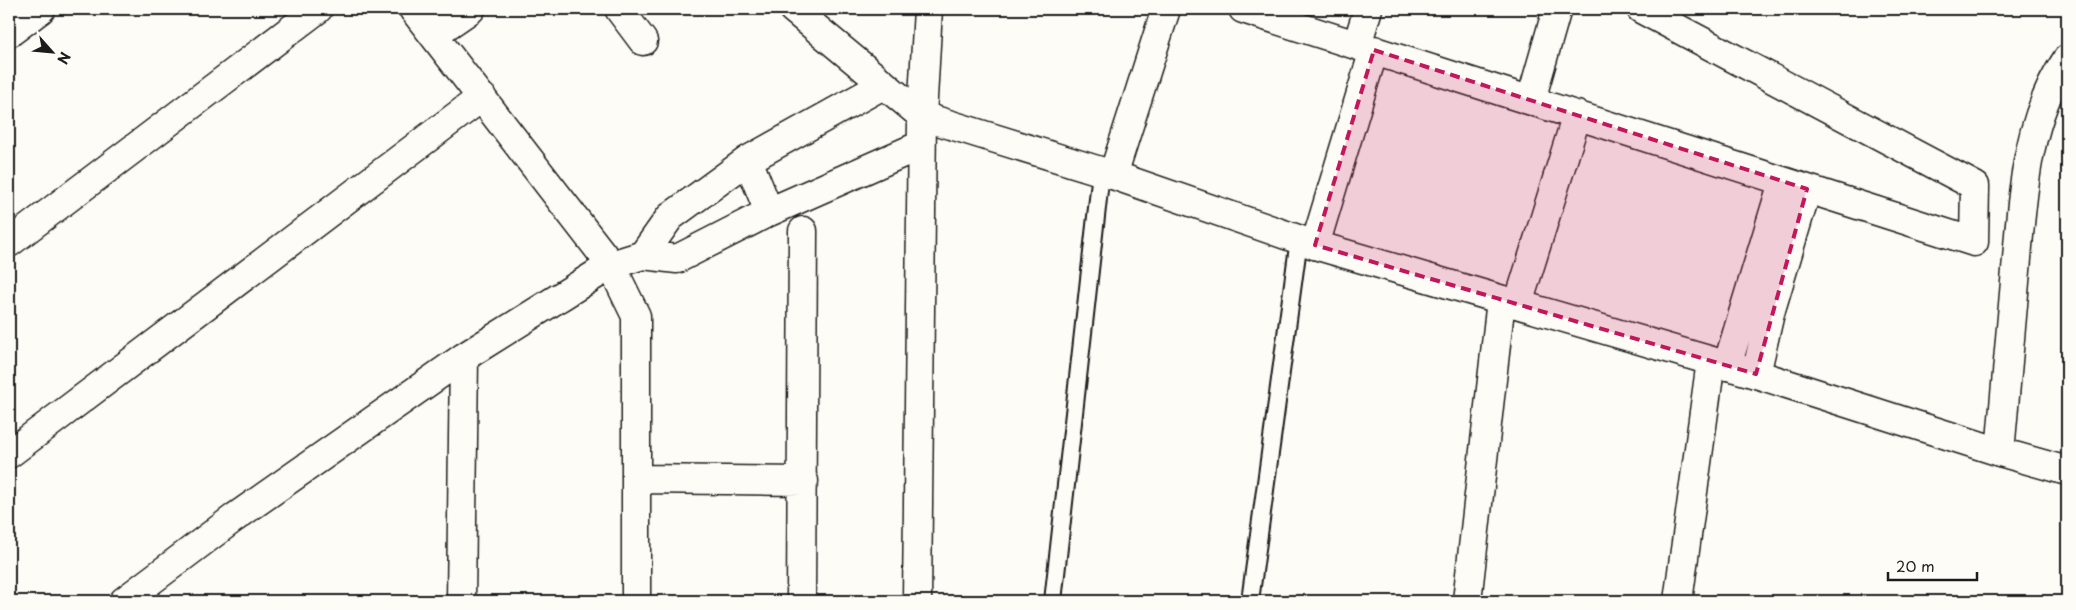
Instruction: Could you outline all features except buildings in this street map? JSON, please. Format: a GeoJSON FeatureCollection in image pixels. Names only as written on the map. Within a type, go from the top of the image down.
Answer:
{"type":"FeatureCollection","features":[{"type":"Feature","properties":{"kind":"street"},"geometry":{"type":"LineString","coordinates":[[9,33],[41,9]]}},
{"type":"Feature","properties":{"kind":"street"},"geometry":{"type":"LineString","coordinates":[[9,243],[318,9]]}},
{"type":"Feature","properties":{"kind":"street"},"geometry":{"type":"LineString","coordinates":[[413,9],[611,265],[636,316],[638,479],[636,601]]}},
{"type":"Feature","properties":{"kind":"street"},"geometry":{"type":"LineString","coordinates":[[433,35],[471,9]]}},
{"type":"Feature","properties":{"kind":"street"},"geometry":{"type":"LineString","coordinates":[[619,9],[643,41]]}},
{"type":"Feature","properties":{"kind":"street"},"geometry":{"type":"LineString","coordinates":[[793,9],[922,116],[1107,173],[1307,242],[1756,374],[2000,452],[2067,471]]}},
{"type":"Feature","properties":{"kind":"street"},"geometry":{"type":"LineString","coordinates":[[917,601],[921,145],[928,9]]}},
{"type":"Feature","properties":{"kind":"street"},"geometry":{"type":"LineString","coordinates":[[1107,173],[1166,9]]}},
{"type":"Feature","properties":{"kind":"street"},"geometry":{"type":"LineString","coordinates":[[1243,9],[1974,242],[1975,186],[1641,9]]}},
{"type":"Feature","properties":{"kind":"street"},"geometry":{"type":"LineString","coordinates":[[1307,242],[1365,48],[1368,9]]}},
{"type":"Feature","properties":{"kind":"street"},"geometry":{"type":"LineString","coordinates":[[1531,100],[1557,9]]}},
{"type":"Feature","properties":{"kind":"street"},"geometry":{"type":"LineString","coordinates":[[2000,452],[2023,188],[2034,133],[2055,77],[2067,59]]}},
{"type":"Feature","properties":{"kind":"street"},"geometry":{"type":"LineString","coordinates":[[643,255],[670,217],[748,160],[883,85]]}},
{"type":"Feature","properties":{"kind":"street"},"geometry":{"type":"LineString","coordinates":[[9,454],[482,97]]}},
{"type":"Feature","properties":{"kind":"street"},"geometry":{"type":"LineString","coordinates":[[1468,601],[1510,302],[1577,115]]}},
{"type":"Feature","properties":{"kind":"street"},"geometry":{"type":"LineString","coordinates":[[130,599],[234,518],[464,358],[611,265],[643,255],[677,259],[769,212],[921,145]]}},
{"type":"Feature","properties":{"kind":"street"},"geometry":{"type":"LineString","coordinates":[[748,160],[769,212]]}},
{"type":"Feature","properties":{"kind":"street"},"geometry":{"type":"LineString","coordinates":[[1678,601],[1719,364],[1795,185]]}},
{"type":"Feature","properties":{"kind":"street"},"geometry":{"type":"LineString","coordinates":[[1756,374],[1795,185]]}},
{"type":"Feature","properties":{"kind":"street"},"geometry":{"type":"LineString","coordinates":[[801,601],[804,481],[803,231]]}},
{"type":"Feature","properties":{"kind":"street"},"geometry":{"type":"LineString","coordinates":[[461,601],[464,358]]}},
{"type":"Feature","properties":{"kind":"street"},"geometry":{"type":"LineString","coordinates":[[638,479],[804,481]]}},
{"type":"Feature","properties":{"kind":"lane"},"geometry":{"type":"LineString","coordinates":[[1053,601],[1107,173]]}},
{"type":"Feature","properties":{"kind":"lane"},"geometry":{"type":"LineString","coordinates":[[1250,601],[1307,242]]}},
{"type":"Feature","properties":{"kind":"highlighted area"},"geometry":{"type":"Polygon","coordinates":[[[1374,50],[1807,189],[1756,374],[1315,245],[1374,50]]]}}]}
